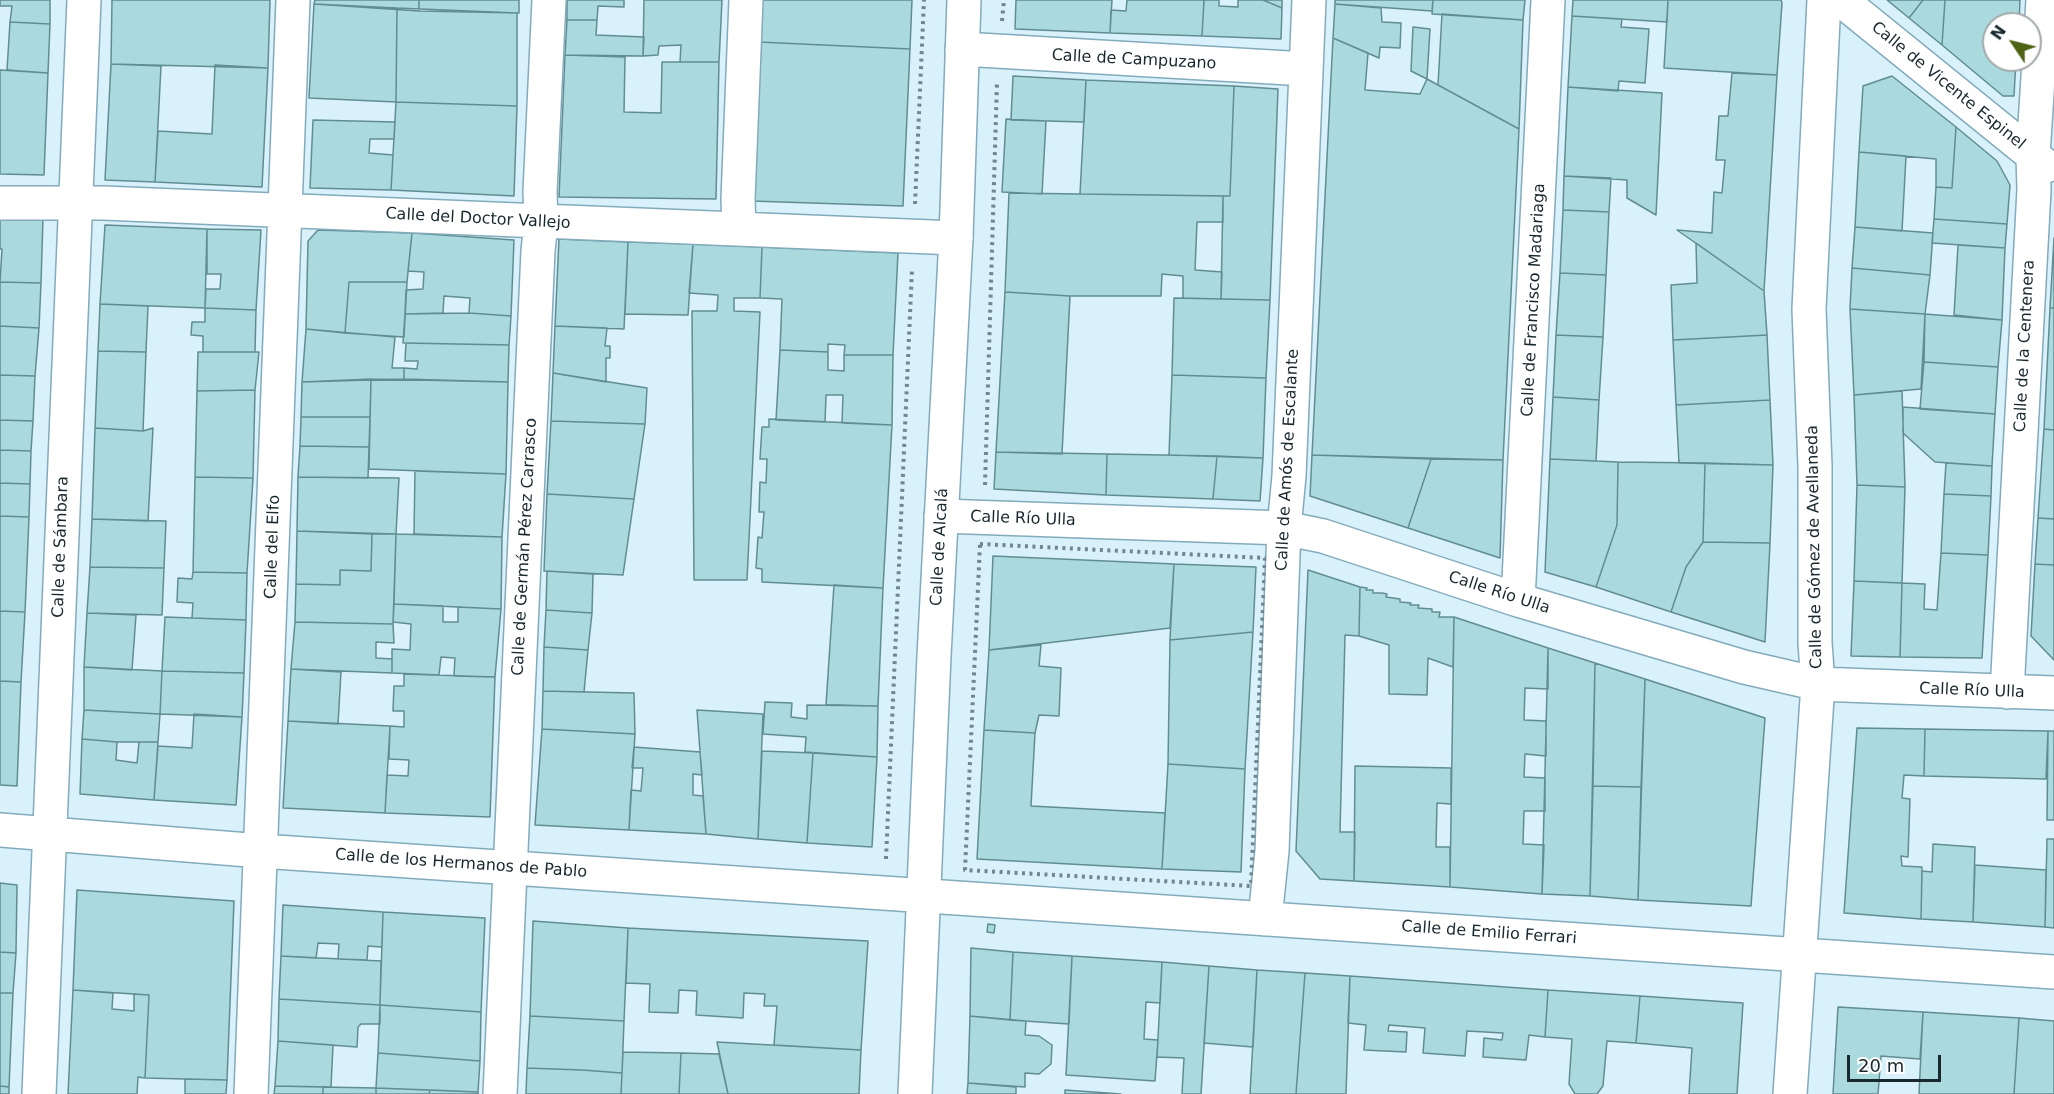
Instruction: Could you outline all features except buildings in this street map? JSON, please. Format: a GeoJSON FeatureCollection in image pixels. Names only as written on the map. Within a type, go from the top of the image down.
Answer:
{"type":"FeatureCollection","features":[{"type":"Feature","properties":{"kind":"street","name":"Calle de Sámbara"},"geometry":{"type":"LineString","coordinates":[[39,1094],[84,0]]}},
{"type":"Feature","properties":{"kind":"street","name":"Calle del Elfo"},"geometry":{"type":"LineString","coordinates":[[251,1094],[293,0]]}},
{"type":"Feature","properties":{"kind":"street","name":"Calle de Germán Pérez Carrasco"},"geometry":{"type":"LineString","coordinates":[[500,1094],[541,222],[540,192],[549,0]]}},
{"type":"Feature","properties":{"kind":"street"},"geometry":{"type":"LineString","coordinates":[[739,229],[738,199],[746,0]]}},
{"type":"Feature","properties":{"kind":"street","name":"Calle de Alcalá"},"geometry":{"type":"LineString","coordinates":[[915,1094],[956,238],[964,0]]}},
{"type":"Feature","properties":{"kind":"street","name":"Calle de Amós de Escalante"},"geometry":{"type":"LineString","coordinates":[[1265,920],[1272,851],[1284,528],[1290,465],[1309,0]]}},
{"type":"Feature","properties":{"kind":"street","name":"Calle de Francisco Madariaga"},"geometry":{"type":"LineString","coordinates":[[1518,600],[1548,0]]}},
{"type":"Feature","properties":{"kind":"street","name":"Calle de Gómez de Avellaneda"},"geometry":{"type":"LineString","coordinates":[[1790,1094],[1818,684],[1815,643],[1815,466],[1809,309],[1824,0]]}},
{"type":"Feature","properties":{"kind":"street","name":"Calle de Vicente Espinel"},"geometry":{"type":"LineString","coordinates":[[1842,0],[2044,164]]}},
{"type":"Feature","properties":{"kind":"street","name":"Calle de la Centenera"},"geometry":{"type":"LineString","coordinates":[[2007,692],[2034,190],[2044,164],[2043,0]]}},
{"type":"Feature","properties":{"kind":"street","name":"Calle de Campuzano"},"geometry":{"type":"LineString","coordinates":[[962,50],[1306,69]]}},
{"type":"Feature","properties":{"kind":"street","name":"Calle del Doctor Vallejo"},"geometry":{"type":"LineString","coordinates":[[0,203],[103,202],[956,238]]}},
{"type":"Feature","properties":{"kind":"street","name":"Calle Río Ulla"},"geometry":{"type":"LineString","coordinates":[[941,516],[1284,528],[1323,536],[1518,600],[1744,667],[1818,684],[2054,693]]}},
{"type":"Feature","properties":{"kind":"street","name":"Calle de los Hermanos de Pablo"},"geometry":{"type":"LineString","coordinates":[[0,830],[261,851],[923,896]]}},
{"type":"Feature","properties":{"kind":"street","name":"Calle de Emilio Ferrari"},"geometry":{"type":"LineString","coordinates":[[923,896],[2054,972]]}},
{"type":"Feature","properties":{"kind":"path"},"geometry":{"type":"LineString","coordinates":[[916,194],[924,0]]}},
{"type":"Feature","properties":{"kind":"path"},"geometry":{"type":"LineString","coordinates":[[1002,27],[1004,0]]}},
{"type":"Feature","properties":{"kind":"path"},"geometry":{"type":"LineString","coordinates":[[985,489],[997,80]]}},
{"type":"Feature","properties":{"kind":"path"},"geometry":{"type":"LineString","coordinates":[[887,859],[912,263]]}},
{"type":"Feature","properties":{"kind":"path"},"geometry":{"type":"LineString","coordinates":[[980,544],[1265,558],[1251,886],[965,870],[969,755],[980,544]]}}]}
